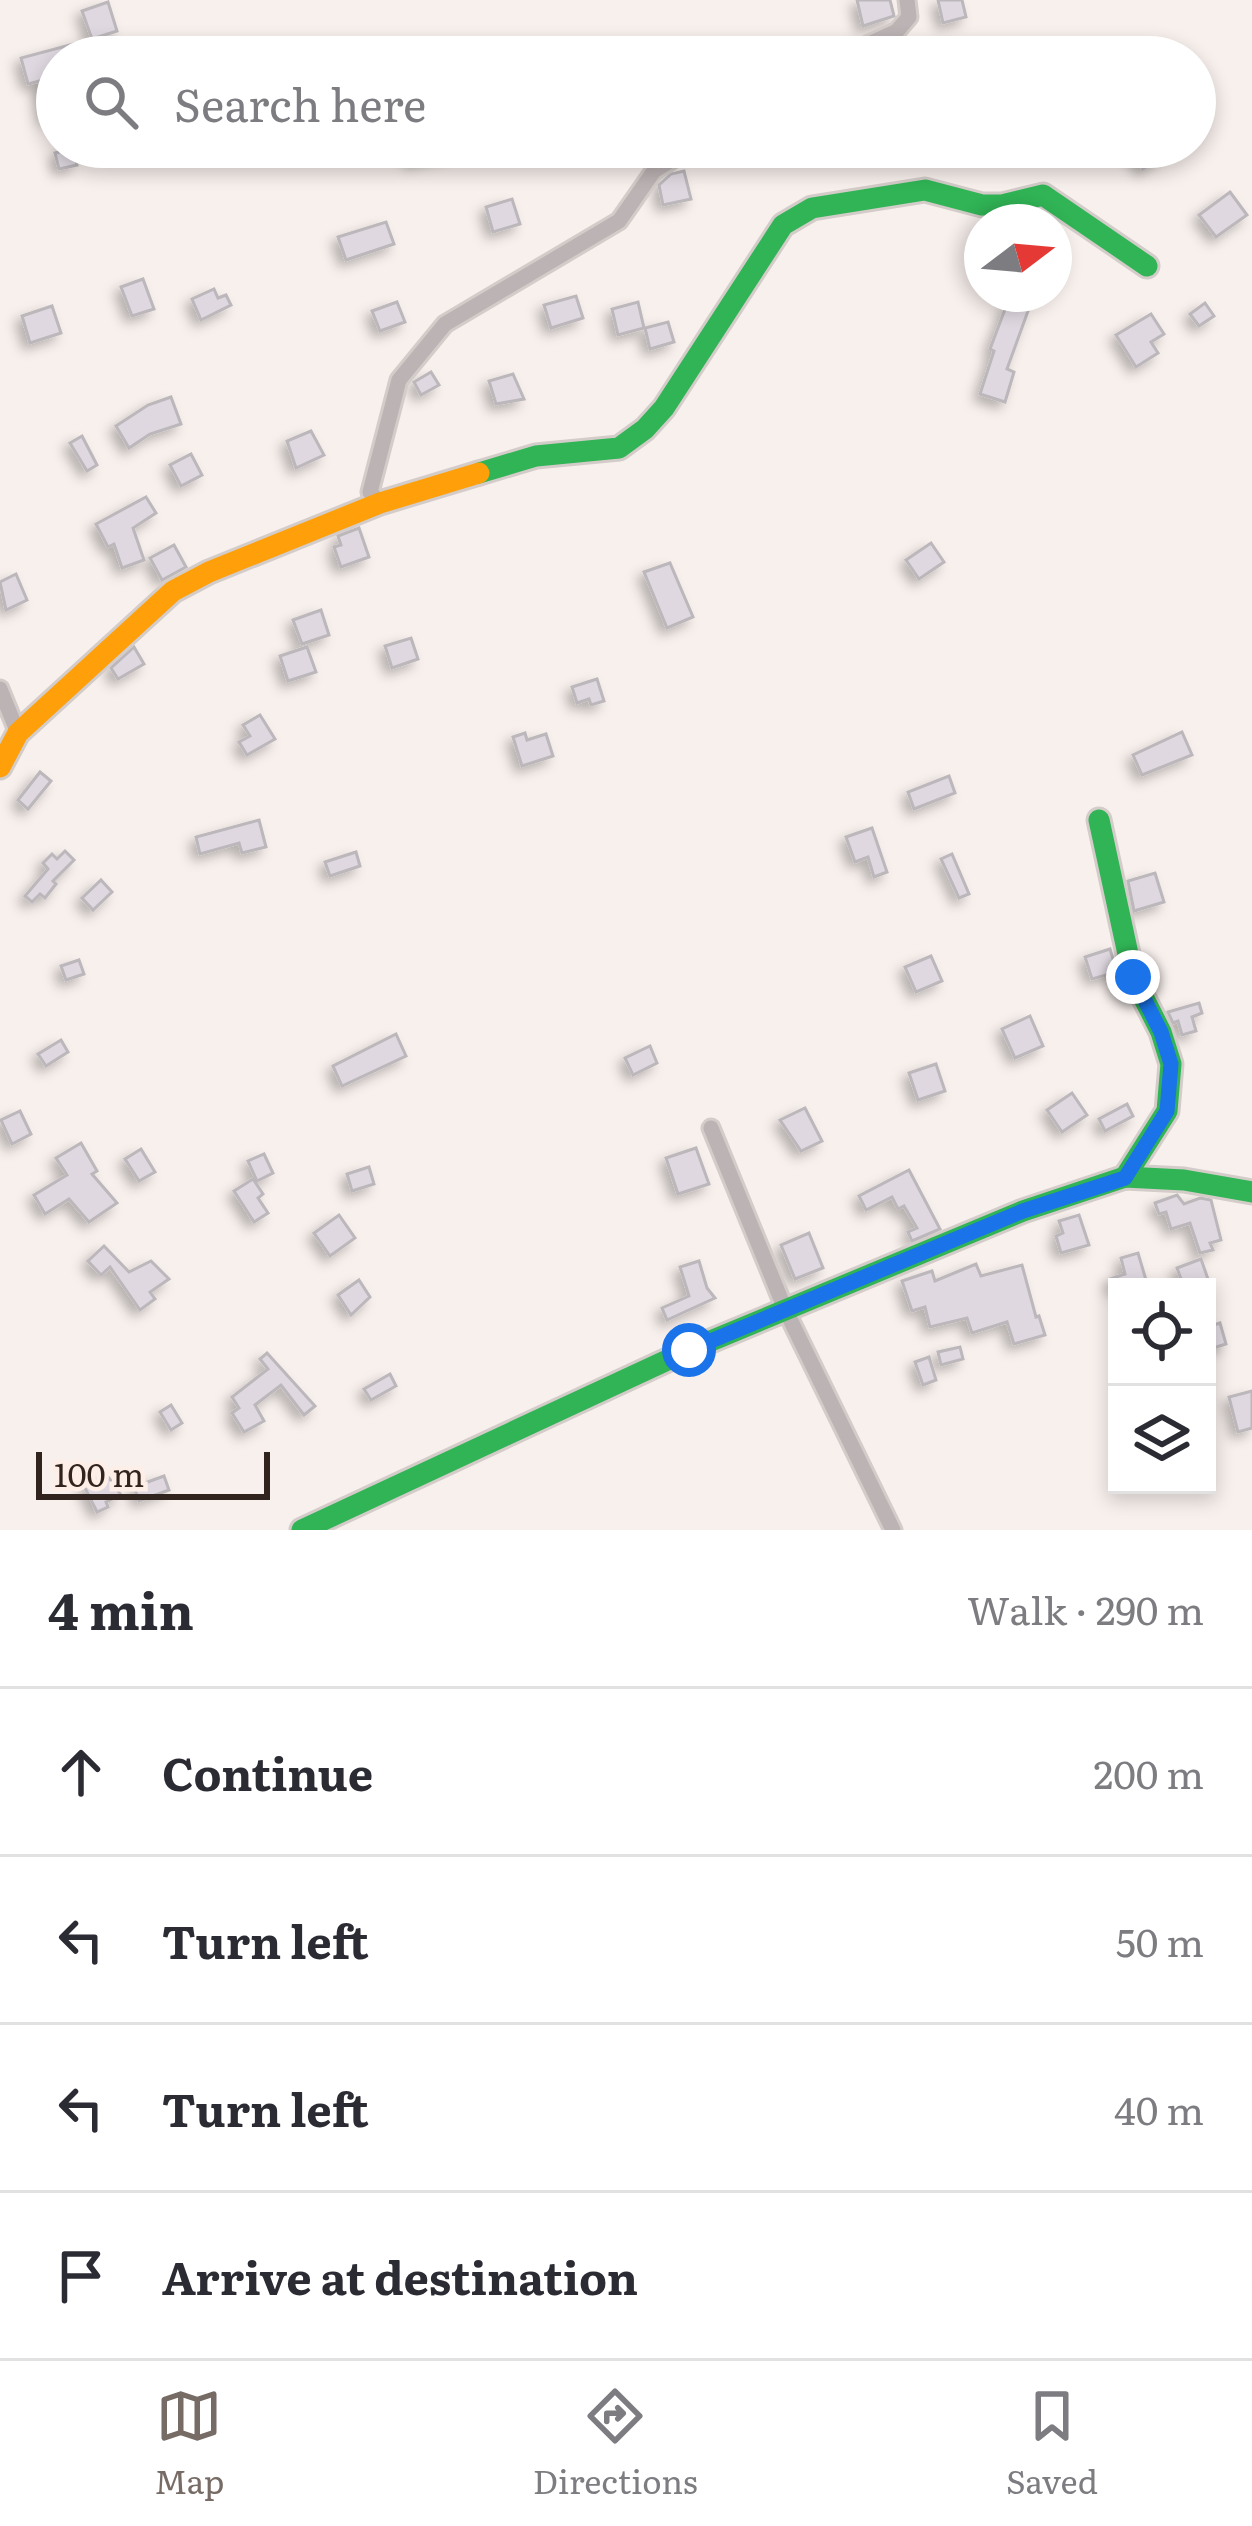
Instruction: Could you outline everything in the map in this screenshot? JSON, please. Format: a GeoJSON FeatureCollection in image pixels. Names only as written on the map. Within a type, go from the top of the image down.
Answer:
{"type":"FeatureCollection","features":[{"type":"Feature","properties":{"kind":"street"},"geometry":{"type":"LineString","coordinates":[[888,36],[909,17],[907,0]]}},
{"type":"Feature","properties":{"kind":"street"},"geometry":{"type":"LineString","coordinates":[[380,503],[370,491],[399,380],[445,324],[619,221],[660,168]]}},
{"type":"Feature","properties":{"kind":"street"},"geometry":{"type":"LineString","coordinates":[[0,767],[18,734],[173,591],[208,572],[380,503],[536,456],[619,448],[664,408],[783,225],[812,208],[925,190],[982,205],[1043,195],[1147,266]]}},
{"type":"Feature","properties":{"kind":"street"},"geometry":{"type":"LineString","coordinates":[[0,689],[18,734]]}},
{"type":"Feature","properties":{"kind":"street"},"geometry":{"type":"LineString","coordinates":[[1099,820],[1133,977],[1161,1032],[1171,1064],[1167,1111],[1125,1178]]}},
{"type":"Feature","properties":{"kind":"street"},"geometry":{"type":"LineString","coordinates":[[711,1128],[784,1309],[893,1530]]}},
{"type":"Feature","properties":{"kind":"street"},"geometry":{"type":"LineString","coordinates":[[302,1530],[784,1309],[1023,1211],[1125,1178],[1184,1180],[1252,1192]]}},
{"type":"Feature","properties":{"kind":"building"},"geometry":{"type":"Polygon","coordinates":[[[857,0],[890,0],[894,16],[863,26],[857,0]]]}},
{"type":"Feature","properties":{"kind":"building"},"geometry":{"type":"Polygon","coordinates":[[[938,0],[962,0],[966,17],[943,23],[938,0]]]}},
{"type":"Feature","properties":{"kind":"building"},"geometry":{"type":"Polygon","coordinates":[[[108,2],[117,31],[91,36],[82,11],[108,2]]]}},
{"type":"Feature","properties":{"kind":"building"},"geometry":{"type":"Polygon","coordinates":[[[36,54],[36,82],[28,84],[21,58],[36,54]]]}},
{"type":"Feature","properties":{"kind":"building"},"geometry":{"type":"Polygon","coordinates":[[[684,171],[691,199],[663,205],[659,185],[671,174],[684,171]]]}},
{"type":"Feature","properties":{"kind":"building"},"geometry":{"type":"Polygon","coordinates":[[[1230,192],[1247,215],[1216,237],[1199,215],[1230,192]]]}},
{"type":"Feature","properties":{"kind":"building"},"geometry":{"type":"Polygon","coordinates":[[[512,199],[520,224],[493,232],[486,207],[512,199]]]}},
{"type":"Feature","properties":{"kind":"building"},"geometry":{"type":"Polygon","coordinates":[[[386,222],[394,244],[346,260],[338,237],[386,222]]]}},
{"type":"Feature","properties":{"kind":"building"},"geometry":{"type":"Polygon","coordinates":[[[143,279],[154,309],[132,316],[121,287],[143,279]]]}},
{"type":"Feature","properties":{"kind":"building"},"geometry":{"type":"Polygon","coordinates":[[[214,289],[218,298],[226,295],[231,305],[201,320],[192,299],[214,289]]]}},
{"type":"Feature","properties":{"kind":"building"},"geometry":{"type":"Polygon","coordinates":[[[576,296],[583,318],[551,328],[544,305],[576,296]]]}},
{"type":"Feature","properties":{"kind":"building"},"geometry":{"type":"Polygon","coordinates":[[[397,302],[405,322],[380,331],[372,311],[397,302]]]}},
{"type":"Feature","properties":{"kind":"building"},"geometry":{"type":"Polygon","coordinates":[[[638,302],[644,328],[618,335],[612,309],[638,302]]]}},
{"type":"Feature","properties":{"kind":"building"},"geometry":{"type":"Polygon","coordinates":[[[1205,303],[1214,316],[1199,326],[1190,314],[1205,303]]]}},
{"type":"Feature","properties":{"kind":"building"},"geometry":{"type":"Polygon","coordinates":[[[52,306],[61,333],[30,343],[22,316],[52,306]]]}},
{"type":"Feature","properties":{"kind":"building"},"geometry":{"type":"Polygon","coordinates":[[[1004,312],[1028,312],[1007,369],[1014,372],[1005,402],[980,394],[994,351],[990,349],[1004,312]]]}},
{"type":"Feature","properties":{"kind":"building"},"geometry":{"type":"Polygon","coordinates":[[[1151,314],[1164,334],[1151,342],[1158,353],[1136,367],[1116,335],[1151,314]]]}},
{"type":"Feature","properties":{"kind":"building"},"geometry":{"type":"Polygon","coordinates":[[[668,322],[674,342],[650,349],[645,328],[668,322]]]}},
{"type":"Feature","properties":{"kind":"building"},"geometry":{"type":"Polygon","coordinates":[[[431,372],[439,385],[421,395],[414,382],[431,372]]]}},
{"type":"Feature","properties":{"kind":"building"},"geometry":{"type":"Polygon","coordinates":[[[513,374],[524,399],[496,404],[489,381],[513,374]]]}},
{"type":"Feature","properties":{"kind":"building"},"geometry":{"type":"Polygon","coordinates":[[[171,397],[181,424],[150,434],[129,448],[116,426],[148,405],[171,397]]]}},
{"type":"Feature","properties":{"kind":"building"},"geometry":{"type":"Polygon","coordinates":[[[311,431],[324,455],[296,468],[287,441],[311,431]]]}},
{"type":"Feature","properties":{"kind":"building"},"geometry":{"type":"Polygon","coordinates":[[[82,436],[97,465],[87,471],[70,443],[82,436]]]}},
{"type":"Feature","properties":{"kind":"building"},"geometry":{"type":"Polygon","coordinates":[[[191,454],[202,475],[181,486],[170,465],[191,454]]]}},
{"type":"Feature","properties":{"kind":"building"},"geometry":{"type":"Polygon","coordinates":[[[146,497],[156,513],[133,528],[144,560],[122,568],[114,544],[108,547],[96,524],[146,497]]]}},
{"type":"Feature","properties":{"kind":"building"},"geometry":{"type":"Polygon","coordinates":[[[359,528],[369,557],[341,567],[334,547],[341,545],[338,536],[359,528]]]}},
{"type":"Feature","properties":{"kind":"building"},"geometry":{"type":"Polygon","coordinates":[[[931,543],[944,562],[919,579],[906,560],[931,543]]]}},
{"type":"Feature","properties":{"kind":"building"},"geometry":{"type":"Polygon","coordinates":[[[174,545],[186,567],[162,580],[150,558],[174,545]]]}},
{"type":"Feature","properties":{"kind":"building"},"geometry":{"type":"Polygon","coordinates":[[[670,563],[693,617],[667,628],[644,572],[670,563]]]}},
{"type":"Feature","properties":{"kind":"building"},"geometry":{"type":"Polygon","coordinates":[[[16,574],[27,600],[6,610],[0,582],[16,574]]]}},
{"type":"Feature","properties":{"kind":"building"},"geometry":{"type":"Polygon","coordinates":[[[321,610],[329,635],[302,644],[293,620],[321,610]]]}},
{"type":"Feature","properties":{"kind":"building"},"geometry":{"type":"Polygon","coordinates":[[[411,638],[418,659],[392,668],[385,646],[411,638]]]}},
{"type":"Feature","properties":{"kind":"building"},"geometry":{"type":"Polygon","coordinates":[[[134,647],[144,664],[118,679],[111,668],[134,647]]]}},
{"type":"Feature","properties":{"kind":"building"},"geometry":{"type":"Polygon","coordinates":[[[307,647],[316,672],[288,681],[280,656],[307,647]]]}},
{"type":"Feature","properties":{"kind":"building"},"geometry":{"type":"Polygon","coordinates":[[[597,679],[604,701],[577,703],[572,687],[597,679]]]}},
{"type":"Feature","properties":{"kind":"building"},"geometry":{"type":"Polygon","coordinates":[[[260,715],[275,739],[247,755],[239,742],[250,736],[243,725],[260,715]]]}},
{"type":"Feature","properties":{"kind":"building"},"geometry":{"type":"Polygon","coordinates":[[[1182,732],[1192,755],[1142,775],[1133,755],[1182,732]]]}},
{"type":"Feature","properties":{"kind":"building"},"geometry":{"type":"Polygon","coordinates":[[[525,733],[527,740],[546,734],[553,756],[522,766],[513,737],[525,733]]]}},
{"type":"Feature","properties":{"kind":"building"},"geometry":{"type":"Polygon","coordinates":[[[40,772],[51,781],[28,809],[18,800],[40,772]]]}},
{"type":"Feature","properties":{"kind":"building"},"geometry":{"type":"Polygon","coordinates":[[[949,776],[955,793],[914,809],[908,792],[949,776]]]}},
{"type":"Feature","properties":{"kind":"building"},"geometry":{"type":"Polygon","coordinates":[[[259,820],[266,847],[242,853],[239,843],[200,854],[196,837],[259,820]]]}},
{"type":"Feature","properties":{"kind":"building"},"geometry":{"type":"Polygon","coordinates":[[[872,828],[887,872],[874,877],[868,857],[855,862],[846,837],[872,828]]]}},
{"type":"Feature","properties":{"kind":"building"},"geometry":{"type":"Polygon","coordinates":[[[65,851],[74,860],[53,881],[56,884],[45,898],[40,894],[32,902],[25,896],[48,869],[43,863],[65,851]]]}},
{"type":"Feature","properties":{"kind":"building"},"geometry":{"type":"Polygon","coordinates":[[[356,852],[360,866],[330,876],[325,862],[356,852]]]}},
{"type":"Feature","properties":{"kind":"building"},"geometry":{"type":"Polygon","coordinates":[[[952,854],[969,894],[959,898],[941,859],[952,854]]]}},
{"type":"Feature","properties":{"kind":"building"},"geometry":{"type":"Polygon","coordinates":[[[1155,873],[1164,902],[1134,911],[1128,881],[1155,873]]]}},
{"type":"Feature","properties":{"kind":"building"},"geometry":{"type":"Polygon","coordinates":[[[101,880],[112,892],[93,910],[82,898],[101,880]]]}},
{"type":"Feature","properties":{"kind":"building"},"geometry":{"type":"Polygon","coordinates":[[[1110,949],[1117,972],[1092,979],[1085,957],[1110,949]]]}},
{"type":"Feature","properties":{"kind":"building"},"geometry":{"type":"Polygon","coordinates":[[[931,956],[942,981],[916,992],[905,967],[931,956]]]}},
{"type":"Feature","properties":{"kind":"building"},"geometry":{"type":"Polygon","coordinates":[[[79,960],[84,974],[66,980],[61,966],[79,960]]]}},
{"type":"Feature","properties":{"kind":"building"},"geometry":{"type":"Polygon","coordinates":[[[1199,1003],[1202,1013],[1192,1017],[1196,1031],[1182,1035],[1178,1021],[1173,1023],[1168,1012],[1199,1003]]]}},
{"type":"Feature","properties":{"kind":"building"},"geometry":{"type":"Polygon","coordinates":[[[1030,1016],[1043,1046],[1015,1058],[1002,1029],[1030,1016]]]}},
{"type":"Feature","properties":{"kind":"building"},"geometry":{"type":"Polygon","coordinates":[[[396,1034],[406,1056],[342,1086],[333,1066],[396,1034]]]}},
{"type":"Feature","properties":{"kind":"building"},"geometry":{"type":"Polygon","coordinates":[[[61,1040],[68,1052],[46,1066],[38,1054],[61,1040]]]}},
{"type":"Feature","properties":{"kind":"building"},"geometry":{"type":"Polygon","coordinates":[[[650,1046],[657,1063],[633,1075],[625,1058],[650,1046]]]}},
{"type":"Feature","properties":{"kind":"building"},"geometry":{"type":"Polygon","coordinates":[[[936,1064],[945,1091],[918,1100],[909,1073],[936,1064]]]}},
{"type":"Feature","properties":{"kind":"building"},"geometry":{"type":"Polygon","coordinates":[[[1072,1093],[1087,1115],[1062,1132],[1047,1110],[1072,1093]]]}},
{"type":"Feature","properties":{"kind":"building"},"geometry":{"type":"Polygon","coordinates":[[[1127,1104],[1133,1116],[1105,1131],[1099,1119],[1127,1104]]]}},
{"type":"Feature","properties":{"kind":"building"},"geometry":{"type":"Polygon","coordinates":[[[805,1108],[822,1141],[801,1151],[780,1120],[805,1108]]]}},
{"type":"Feature","properties":{"kind":"building"},"geometry":{"type":"Polygon","coordinates":[[[20,1111],[31,1134],[12,1144],[1,1120],[20,1111]]]}},
{"type":"Feature","properties":{"kind":"building"},"geometry":{"type":"Polygon","coordinates":[[[81,1143],[97,1171],[92,1174],[117,1203],[89,1222],[69,1199],[45,1214],[34,1195],[67,1175],[56,1158],[81,1143]]]}},
{"type":"Feature","properties":{"kind":"building"},"geometry":{"type":"Polygon","coordinates":[[[696,1148],[709,1184],[678,1194],[666,1158],[696,1148]]]}},
{"type":"Feature","properties":{"kind":"building"},"geometry":{"type":"Polygon","coordinates":[[[141,1149],[155,1172],[139,1181],[125,1159],[141,1149]]]}},
{"type":"Feature","properties":{"kind":"building"},"geometry":{"type":"Polygon","coordinates":[[[264,1154],[273,1173],[257,1181],[248,1161],[264,1154]]]}},
{"type":"Feature","properties":{"kind":"building"},"geometry":{"type":"Polygon","coordinates":[[[369,1167],[374,1184],[352,1191],[347,1174],[369,1167]]]}},
{"type":"Feature","properties":{"kind":"building"},"geometry":{"type":"Polygon","coordinates":[[[909,1170],[940,1229],[912,1241],[908,1232],[917,1228],[904,1206],[898,1209],[892,1197],[866,1210],[859,1196],[909,1170]]]}},
{"type":"Feature","properties":{"kind":"building"},"geometry":{"type":"Polygon","coordinates":[[[253,1179],[268,1213],[254,1222],[234,1191],[253,1179]]]}},
{"type":"Feature","properties":{"kind":"building"},"geometry":{"type":"Polygon","coordinates":[[[1177,1195],[1184,1204],[1211,1200],[1221,1240],[1210,1243],[1213,1250],[1200,1253],[1190,1223],[1171,1229],[1166,1212],[1159,1214],[1155,1203],[1177,1195]]]}},
{"type":"Feature","properties":{"kind":"building"},"geometry":{"type":"Polygon","coordinates":[[[339,1215],[355,1238],[330,1256],[314,1233],[339,1215]]]}},
{"type":"Feature","properties":{"kind":"building"},"geometry":{"type":"Polygon","coordinates":[[[1079,1215],[1089,1245],[1061,1253],[1056,1236],[1063,1233],[1059,1221],[1079,1215]]]}},
{"type":"Feature","properties":{"kind":"building"},"geometry":{"type":"Polygon","coordinates":[[[809,1233],[823,1268],[795,1279],[781,1245],[809,1233]]]}},
{"type":"Feature","properties":{"kind":"building"},"geometry":{"type":"Polygon","coordinates":[[[104,1246],[129,1272],[151,1261],[169,1279],[150,1292],[155,1299],[140,1310],[110,1267],[101,1275],[88,1261],[104,1246]]]}},
{"type":"Feature","properties":{"kind":"building"},"geometry":{"type":"Polygon","coordinates":[[[1138,1253],[1145,1278],[1113,1278],[1125,1274],[1121,1258],[1138,1253]]]}},
{"type":"Feature","properties":{"kind":"building"},"geometry":{"type":"Polygon","coordinates":[[[1201,1259],[1208,1278],[1181,1278],[1177,1268],[1201,1259]]]}},
{"type":"Feature","properties":{"kind":"building"},"geometry":{"type":"Polygon","coordinates":[[[699,1261],[715,1298],[667,1320],[662,1308],[689,1296],[680,1267],[699,1261]]]}},
{"type":"Feature","properties":{"kind":"building"},"geometry":{"type":"Polygon","coordinates":[[[976,1264],[981,1276],[1022,1265],[1045,1335],[1014,1344],[1007,1322],[972,1333],[967,1318],[930,1327],[925,1307],[912,1311],[902,1281],[932,1271],[935,1281],[976,1264]]]}},
{"type":"Feature","properties":{"kind":"building"},"geometry":{"type":"Polygon","coordinates":[[[359,1280],[370,1297],[351,1315],[338,1295],[359,1280]]]}},
{"type":"Feature","properties":{"kind":"building"},"geometry":{"type":"Polygon","coordinates":[[[1220,1323],[1226,1344],[1216,1347],[1216,1324],[1220,1323]]]}},
{"type":"Feature","properties":{"kind":"building"},"geometry":{"type":"Polygon","coordinates":[[[960,1347],[963,1359],[941,1365],[938,1352],[960,1347]]]}},
{"type":"Feature","properties":{"kind":"building"},"geometry":{"type":"Polygon","coordinates":[[[267,1353],[315,1406],[304,1415],[281,1385],[255,1405],[264,1421],[244,1432],[232,1413],[239,1408],[232,1397],[268,1369],[260,1359],[267,1353]]]}},
{"type":"Feature","properties":{"kind":"building"},"geometry":{"type":"Polygon","coordinates":[[[929,1357],[936,1380],[923,1385],[915,1362],[929,1357]]]}},
{"type":"Feature","properties":{"kind":"building"},"geometry":{"type":"Polygon","coordinates":[[[390,1374],[396,1386],[371,1400],[364,1389],[390,1374]]]}},
{"type":"Feature","properties":{"kind":"building"},"geometry":{"type":"Polygon","coordinates":[[[1252,1391],[1252,1428],[1238,1432],[1229,1397],[1252,1391]]]}},
{"type":"Feature","properties":{"kind":"building"},"geometry":{"type":"Polygon","coordinates":[[[171,1405],[182,1423],[171,1430],[160,1412],[171,1405]]]}},
{"type":"Feature","properties":{"kind":"building"},"geometry":{"type":"Polygon","coordinates":[[[107,1475],[121,1495],[97,1512],[84,1486],[107,1475]]]}},
{"type":"Feature","properties":{"kind":"building"},"geometry":{"type":"Polygon","coordinates":[[[164,1476],[169,1490],[139,1501],[134,1487],[164,1476]]]}},
{"type":"Feature","properties":{"kind":"traffic: fast"},"geometry":{"type":"LineString","coordinates":[[479,473],[536,456],[619,448],[645,429],[664,408],[783,225],[812,208],[925,190],[982,205],[1043,195],[1147,266]]}},
{"type":"Feature","properties":{"kind":"traffic: fast"},"geometry":{"type":"LineString","coordinates":[[1099,820],[1133,977],[1161,1032],[1171,1064],[1167,1111],[1125,1177]]}},
{"type":"Feature","properties":{"kind":"traffic: fast"},"geometry":{"type":"LineString","coordinates":[[302,1530],[689,1350],[1023,1211],[1125,1177],[1184,1180],[1252,1192]]}},
{"type":"Feature","properties":{"kind":"traffic: slow"},"geometry":{"type":"LineString","coordinates":[[0,767],[18,733],[173,591],[380,503],[479,473]]}},
{"type":"Feature","properties":{"kind":"route"},"geometry":{"type":"LineString","coordinates":[[689,1350],[1023,1211],[1125,1178],[1167,1111],[1171,1064],[1161,1032],[1133,977]]}}]}
